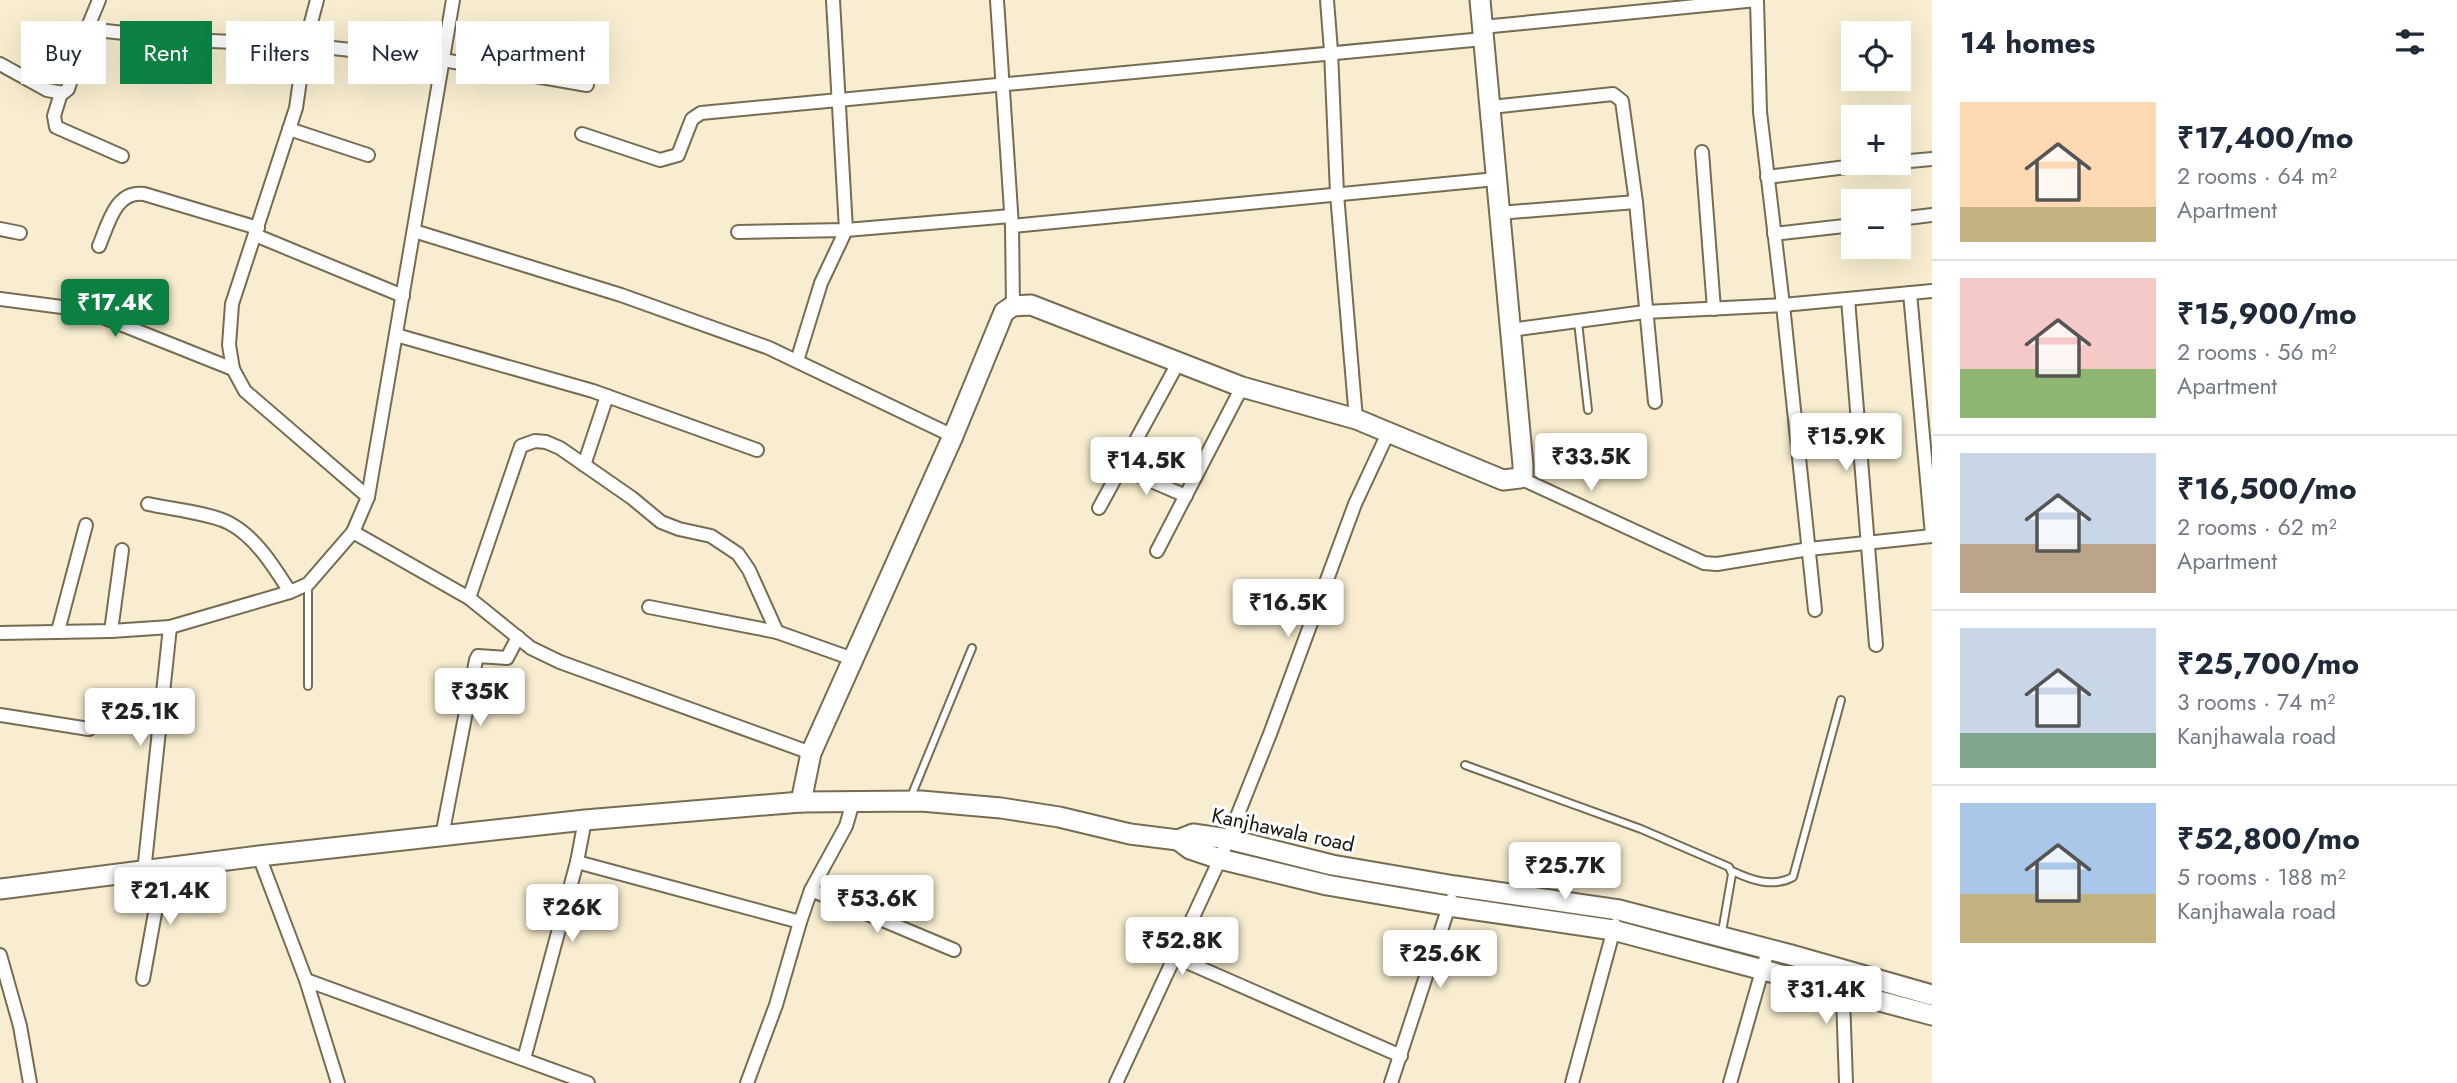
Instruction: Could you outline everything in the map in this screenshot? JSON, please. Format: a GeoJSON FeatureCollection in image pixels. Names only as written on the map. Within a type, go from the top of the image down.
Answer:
{"type":"FeatureCollection","features":[{"type":"Feature","properties":{"kind":"main road"},"geometry":{"type":"LineString","coordinates":[[801,802],[811,752],[953,436],[1004,312],[1013,306],[1031,305],[1242,387],[1356,419],[1503,480],[1520,478],[1523,465],[1480,0]]}},
{"type":"Feature","properties":{"kind":"main road"},"geometry":{"type":"LineString","coordinates":[[0,888],[585,820],[801,802],[909,801],[1001,807],[1130,834],[1178,840]]}},
{"type":"Feature","properties":{"kind":"main road","name":"Kanjhawala road"},"geometry":{"type":"LineString","coordinates":[[1178,840],[1193,834],[1228,839],[1332,865],[1619,910],[1842,969],[1932,996]]}},
{"type":"Feature","properties":{"kind":"main road","name":"Kanjhawala road"},"geometry":{"type":"LineString","coordinates":[[1178,840],[1190,849],[1220,859],[1327,885],[1613,930],[1932,1015]]}},
{"type":"Feature","properties":{"kind":"street"},"geometry":{"type":"LineString","coordinates":[[90,21],[99,0]]}},
{"type":"Feature","properties":{"kind":"street"},"geometry":{"type":"LineString","coordinates":[[311,21],[317,0]]}},
{"type":"Feature","properties":{"kind":"street"},"geometry":{"type":"LineString","coordinates":[[0,633],[170,627],[290,592],[308,584],[352,532],[368,497],[453,0]]}},
{"type":"Feature","properties":{"kind":"street"},"geometry":{"type":"LineString","coordinates":[[797,361],[821,283],[846,230],[833,0]]}},
{"type":"Feature","properties":{"kind":"street"},"geometry":{"type":"LineString","coordinates":[[997,0],[1011,221],[1013,306]]}},
{"type":"Feature","properties":{"kind":"street"},"geometry":{"type":"LineString","coordinates":[[1327,0],[1337,194],[1356,419]]}},
{"type":"Feature","properties":{"kind":"street"},"geometry":{"type":"LineString","coordinates":[[582,134],[660,160],[678,155],[692,118],[701,113],[1331,51],[1757,0],[1760,112],[1815,610]]}},
{"type":"Feature","properties":{"kind":"street"},"geometry":{"type":"LineString","coordinates":[[106,31],[226,42]]}},
{"type":"Feature","properties":{"kind":"street"},"geometry":{"type":"LineString","coordinates":[[334,48],[443,60],[587,85]]}},
{"type":"Feature","properties":{"kind":"street"},"geometry":{"type":"LineString","coordinates":[[0,64],[47,90],[61,93],[68,89],[70,84]]}},
{"type":"Feature","properties":{"kind":"street"},"geometry":{"type":"LineString","coordinates":[[299,84],[296,108],[232,304],[229,345],[233,369],[245,391],[368,497]]}},
{"type":"Feature","properties":{"kind":"street"},"geometry":{"type":"LineString","coordinates":[[61,93],[54,116],[56,127],[122,156]]}},
{"type":"Feature","properties":{"kind":"street"},"geometry":{"type":"LineString","coordinates":[[1491,107],[1613,94],[1622,101],[1636,202],[1655,402]]}},
{"type":"Feature","properties":{"kind":"street"},"geometry":{"type":"LineString","coordinates":[[289,129],[368,155]]}},
{"type":"Feature","properties":{"kind":"street"},"geometry":{"type":"LineString","coordinates":[[1702,152],[1714,309]]}},
{"type":"Feature","properties":{"kind":"street"},"geometry":{"type":"LineString","coordinates":[[1911,161],[1932,159]]}},
{"type":"Feature","properties":{"kind":"street"},"geometry":{"type":"LineString","coordinates":[[1767,177],[1841,168]]}},
{"type":"Feature","properties":{"kind":"street"},"geometry":{"type":"LineString","coordinates":[[738,232],[846,230],[1011,221],[1496,178]]}},
{"type":"Feature","properties":{"kind":"street"},"geometry":{"type":"LineString","coordinates":[[99,246],[116,205],[132,194],[144,194],[256,231],[402,296]]}},
{"type":"Feature","properties":{"kind":"street"},"geometry":{"type":"LineString","coordinates":[[1499,213],[1636,202]]}},
{"type":"Feature","properties":{"kind":"street"},"geometry":{"type":"LineString","coordinates":[[1911,218],[1932,215]]}},
{"type":"Feature","properties":{"kind":"street"},"geometry":{"type":"LineString","coordinates":[[1774,234],[1841,226]]}},
{"type":"Feature","properties":{"kind":"street"},"geometry":{"type":"LineString","coordinates":[[0,229],[20,233]]}},
{"type":"Feature","properties":{"kind":"street"},"geometry":{"type":"LineString","coordinates":[[414,231],[621,295],[769,348],[953,436]]}},
{"type":"Feature","properties":{"kind":"street"},"geometry":{"type":"LineString","coordinates":[[1510,330],[1645,312],[1783,305],[1932,291]]}},
{"type":"Feature","properties":{"kind":"street"},"geometry":{"type":"LineString","coordinates":[[1520,478],[1704,563],[1717,564],[1809,549],[1932,536],[1910,293]]}},
{"type":"Feature","properties":{"kind":"street"},"geometry":{"type":"LineString","coordinates":[[0,299],[85,310],[233,369]]}},
{"type":"Feature","properties":{"kind":"street"},"geometry":{"type":"LineString","coordinates":[[1848,299],[1876,645]]}},
{"type":"Feature","properties":{"kind":"street"},"geometry":{"type":"LineString","coordinates":[[396,335],[607,396],[757,450]]}},
{"type":"Feature","properties":{"kind":"street"},"geometry":{"type":"LineString","coordinates":[[1099,508],[1178,363]]}},
{"type":"Feature","properties":{"kind":"street"},"geometry":{"type":"LineString","coordinates":[[1157,551],[1242,387]]}},
{"type":"Feature","properties":{"kind":"street"},"geometry":{"type":"LineString","coordinates":[[584,465],[607,396]]}},
{"type":"Feature","properties":{"kind":"street"},"geometry":{"type":"LineString","coordinates":[[1116,1083],[1220,859],[1270,734],[1355,503],[1388,433]]}},
{"type":"Feature","properties":{"kind":"street"},"geometry":{"type":"LineString","coordinates":[[469,598],[522,446],[546,442],[584,465],[661,522],[711,536],[738,554],[749,570],[777,632]]}},
{"type":"Feature","properties":{"kind":"street"},"geometry":{"type":"LineString","coordinates":[[1121,468],[1186,496]]}},
{"type":"Feature","properties":{"kind":"street"},"geometry":{"type":"LineString","coordinates":[[148,505],[226,521],[242,531],[270,561],[290,592]]}},
{"type":"Feature","properties":{"kind":"street"},"geometry":{"type":"LineString","coordinates":[[58,631],[86,526]]}},
{"type":"Feature","properties":{"kind":"street"},"geometry":{"type":"LineString","coordinates":[[352,532],[469,598],[531,648],[560,662],[811,752]]}},
{"type":"Feature","properties":{"kind":"street"},"geometry":{"type":"LineString","coordinates":[[111,631],[122,550]]}},
{"type":"Feature","properties":{"kind":"street"},"geometry":{"type":"LineString","coordinates":[[649,607],[777,632],[853,659]]}},
{"type":"Feature","properties":{"kind":"street"},"geometry":{"type":"LineString","coordinates":[[143,979],[154,871],[170,627]]}},
{"type":"Feature","properties":{"kind":"street"},"geometry":{"type":"LineString","coordinates":[[442,836],[476,660],[478,656],[507,658],[518,637]]}},
{"type":"Feature","properties":{"kind":"street"},"geometry":{"type":"LineString","coordinates":[[0,715],[89,729]]}},
{"type":"Feature","properties":{"kind":"street"},"geometry":{"type":"LineString","coordinates":[[747,1083],[776,1005],[811,890],[846,826],[853,802]]}},
{"type":"Feature","properties":{"kind":"street"},"geometry":{"type":"LineString","coordinates":[[524,1059],[585,820]]}},
{"type":"Feature","properties":{"kind":"street"},"geometry":{"type":"LineString","coordinates":[[259,856],[306,980],[338,1083]]}},
{"type":"Feature","properties":{"kind":"street"},"geometry":{"type":"LineString","coordinates":[[576,862],[800,922]]}},
{"type":"Feature","properties":{"kind":"street"},"geometry":{"type":"LineString","coordinates":[[1391,1083],[1455,886]]}},
{"type":"Feature","properties":{"kind":"street"},"geometry":{"type":"LineString","coordinates":[[811,890],[954,950]]}},
{"type":"Feature","properties":{"kind":"street"},"geometry":{"type":"LineString","coordinates":[[1572,1083],[1619,910]]}},
{"type":"Feature","properties":{"kind":"street"},"geometry":{"type":"LineString","coordinates":[[1730,1083],[1768,950]]}},
{"type":"Feature","properties":{"kind":"street"},"geometry":{"type":"LineString","coordinates":[[0,955],[20,1026],[30,1083]]}},
{"type":"Feature","properties":{"kind":"street"},"geometry":{"type":"LineString","coordinates":[[1173,956],[1401,1056]]}},
{"type":"Feature","properties":{"kind":"street"},"geometry":{"type":"LineString","coordinates":[[1842,969],[1846,1083]]}},
{"type":"Feature","properties":{"kind":"street"},"geometry":{"type":"LineString","coordinates":[[306,980],[587,1083]]}},
{"type":"Feature","properties":{"kind":"lane"},"geometry":{"type":"LineString","coordinates":[[1577,320],[1588,410]]}},
{"type":"Feature","properties":{"kind":"lane"},"geometry":{"type":"LineString","coordinates":[[308,584],[308,686]]}},
{"type":"Feature","properties":{"kind":"lane"},"geometry":{"type":"LineString","coordinates":[[909,801],[972,648]]}},
{"type":"Feature","properties":{"kind":"lane"},"geometry":{"type":"LineString","coordinates":[[1465,765],[1641,829],[1749,878],[1774,883],[1784,882],[1793,877],[1841,700]]}},
{"type":"Feature","properties":{"kind":"lane"},"geometry":{"type":"LineString","coordinates":[[1721,938],[1732,871]]}}]}
